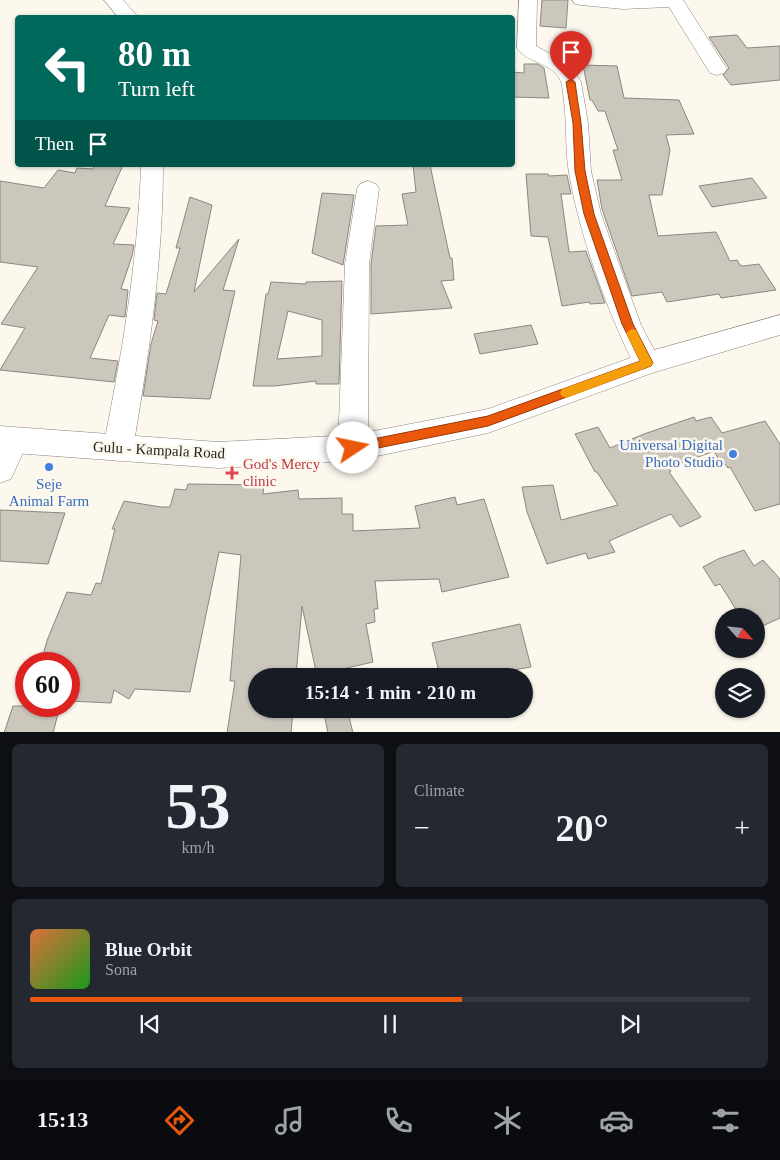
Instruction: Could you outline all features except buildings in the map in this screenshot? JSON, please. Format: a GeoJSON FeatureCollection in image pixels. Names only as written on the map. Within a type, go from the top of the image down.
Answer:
{"type":"FeatureCollection","features":[{"type":"Feature","properties":{"kind":"street"},"geometry":{"type":"LineString","coordinates":[[113,0],[127,15]]}},
{"type":"Feature","properties":{"kind":"street"},"geometry":{"type":"LineString","coordinates":[[528,0],[527,48],[535,55],[563,69],[571,82],[577,123],[580,171],[589,214],[628,324],[647,363]]}},
{"type":"Feature","properties":{"kind":"street"},"geometry":{"type":"LineString","coordinates":[[581,0],[623,4],[674,0],[717,69]]}},
{"type":"Feature","properties":{"kind":"street"},"geometry":{"type":"LineString","coordinates":[[118,448],[142,312],[152,193],[152,167]]}},
{"type":"Feature","properties":{"kind":"street"},"geometry":{"type":"LineString","coordinates":[[353,448],[357,264],[368,189]]}},
{"type":"Feature","properties":{"kind":"street","name":"Gulu - Kampala Road"},"geometry":{"type":"LineString","coordinates":[[7,440],[218,455],[353,448],[488,421],[647,363],[780,325]]}},
{"type":"Feature","properties":{"kind":"street"},"geometry":{"type":"LineString","coordinates":[[0,470],[7,440]]}},
{"type":"Feature","properties":{"kind":"slow traffic"},"geometry":{"type":"LineString","coordinates":[[566,393],[647,363],[632,333]]}},
{"type":"Feature","properties":{"kind":"place","name":"Universal Digital Photo Studio"},"geometry":{"type":"Point","coordinates":[733,454]}},
{"type":"Feature","properties":{"kind":"place","name":"Seje Animal Farm"},"geometry":{"type":"Point","coordinates":[49,467]}},
{"type":"Feature","properties":{"kind":"place","name":"God's Mercy clinic"},"geometry":{"type":"Point","coordinates":[232,473]}},
{"type":"Feature","properties":{"kind":"route"},"geometry":{"type":"LineString","coordinates":[[353,448],[488,421],[647,363],[628,324],[589,214],[580,171],[577,123],[571,82]]}}]}
